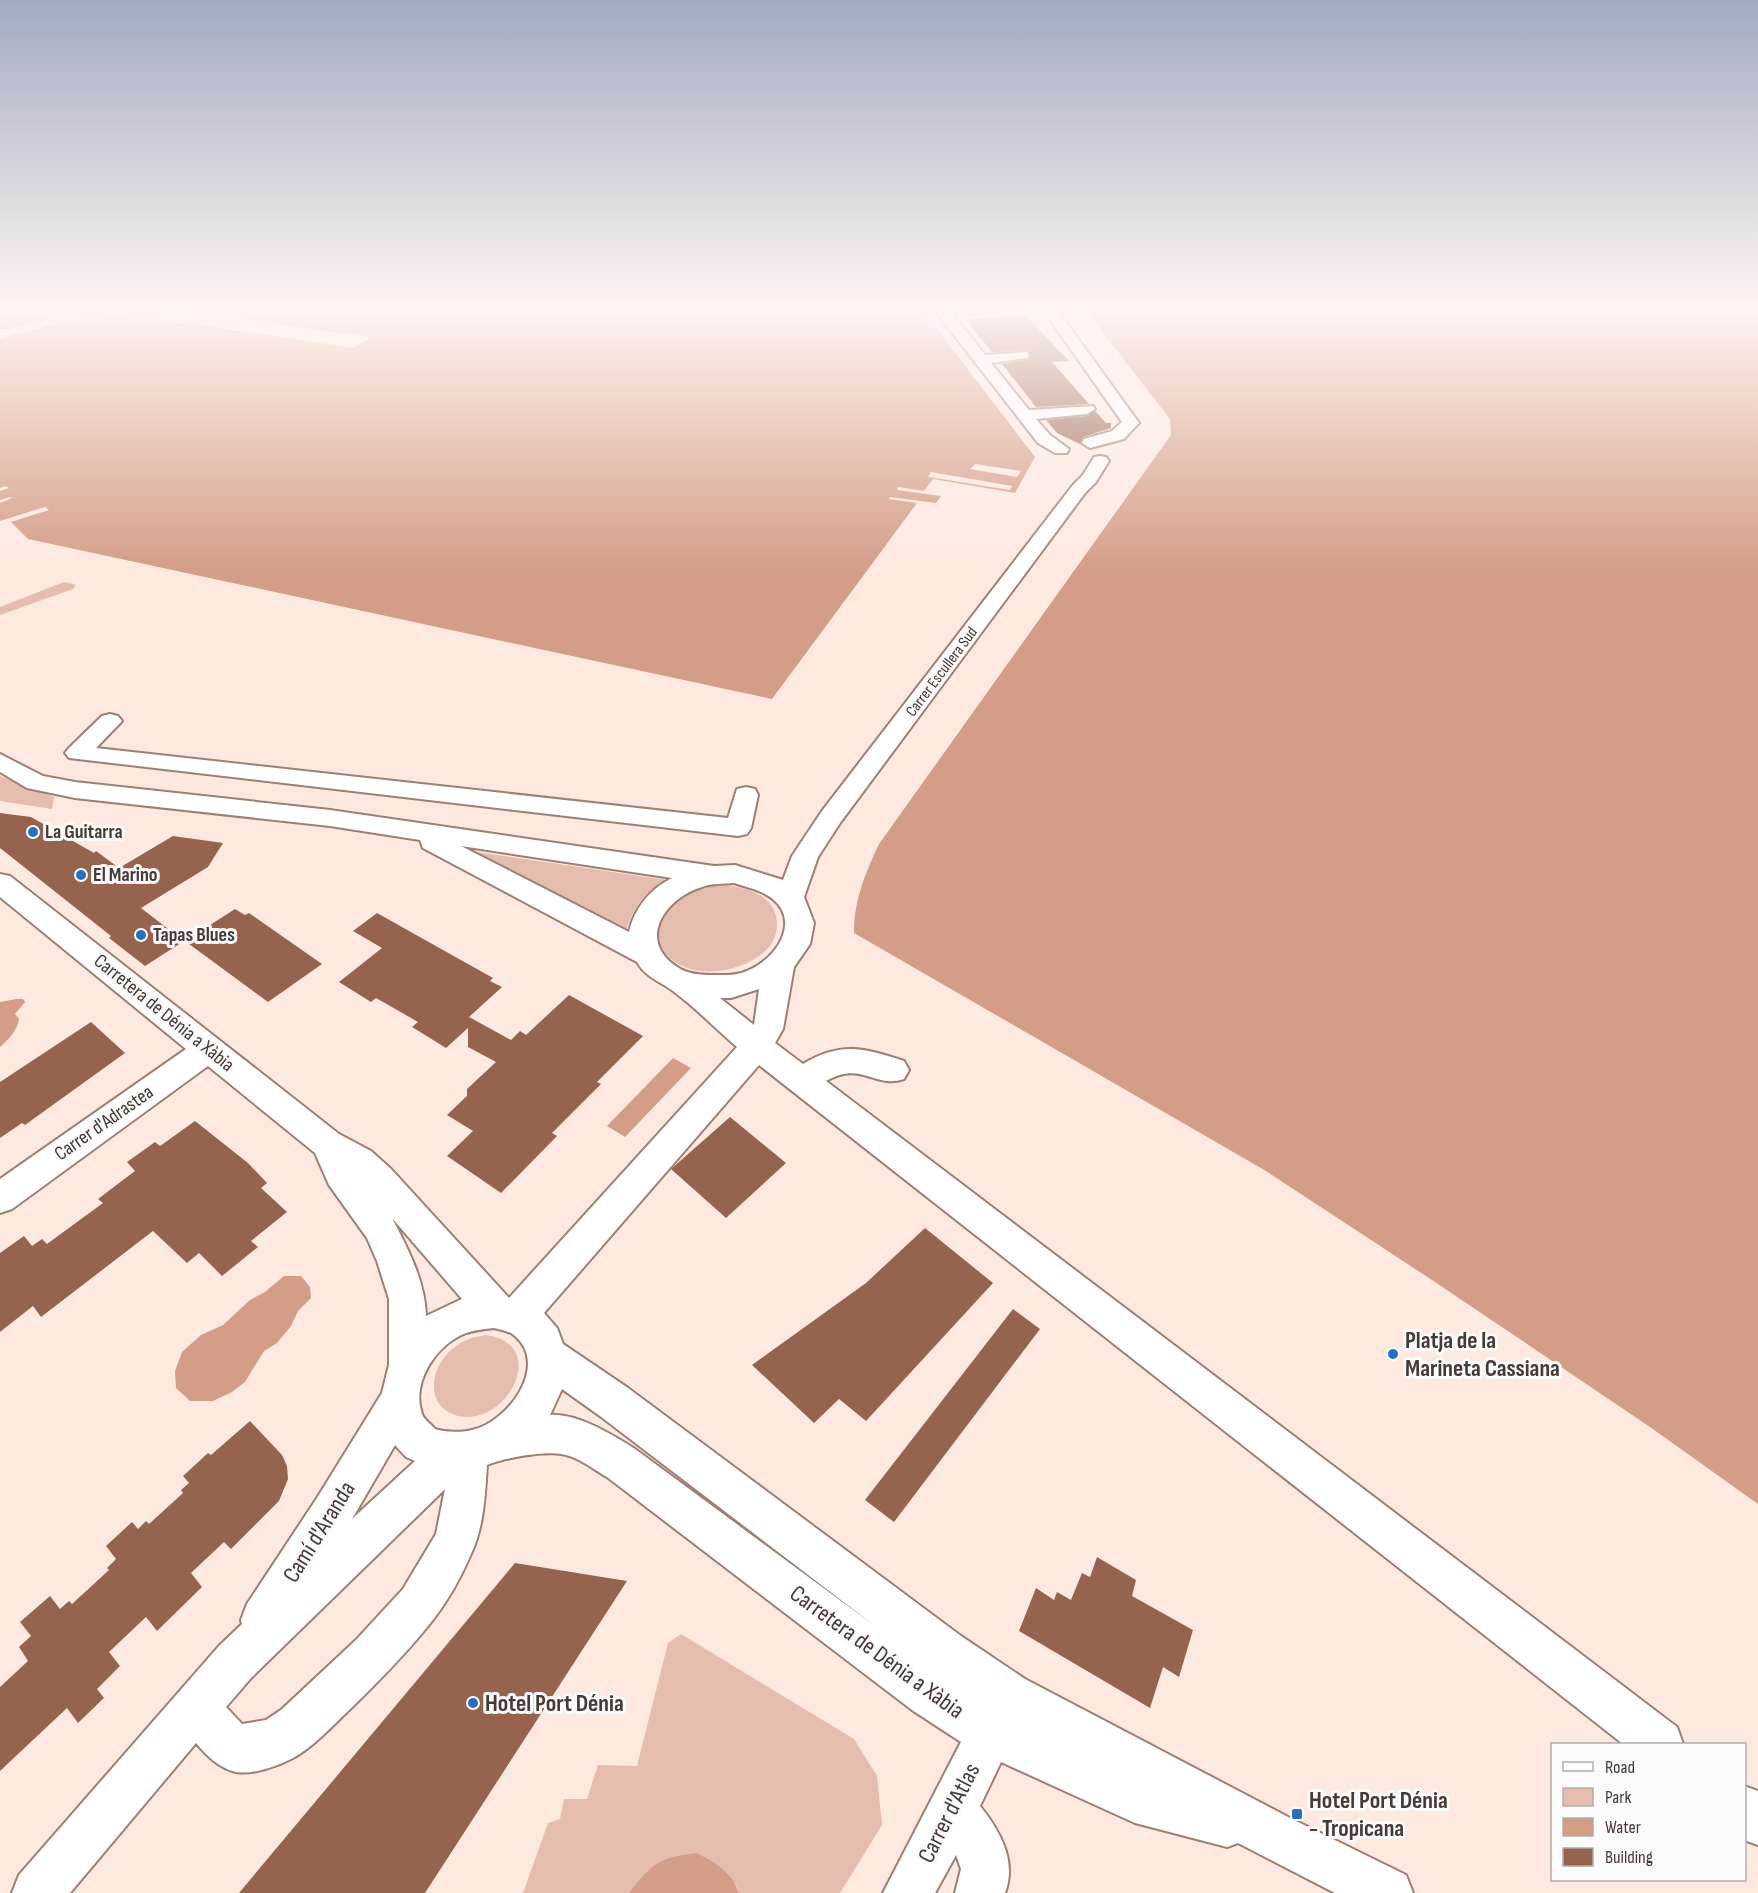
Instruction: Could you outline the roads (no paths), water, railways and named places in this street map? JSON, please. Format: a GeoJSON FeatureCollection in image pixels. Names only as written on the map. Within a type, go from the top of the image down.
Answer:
{"type":"FeatureCollection","features":[{"type":"Feature","properties":{"kind":"street"},"geometry":{"type":"LineString","coordinates":[[1009,395],[1044,439],[1061,449]]}},
{"type":"Feature","properties":{"kind":"street"},"geometry":{"type":"LineString","coordinates":[[1061,449],[1076,443],[1090,443],[1118,435],[1131,423],[1111,395]]}},
{"type":"Feature","properties":{"kind":"street"},"geometry":{"type":"LineString","coordinates":[[1025,415],[1087,409]]}},
{"type":"Feature","properties":{"kind":"street","name":"Carrer Escullera Sud"},"geometry":{"type":"LineString","coordinates":[[790,897],[805,856],[831,817],[1079,470],[1090,478],[1104,457],[1130,429],[1131,423]]}},
{"type":"Feature","properties":{"kind":"street"},"geometry":{"type":"LineString","coordinates":[[1061,449],[1062,455],[1079,470],[1104,457],[1102,447],[1090,443]]}},
{"type":"Feature","properties":{"kind":"street"},"geometry":{"type":"LineString","coordinates":[[111,721],[77,753],[738,828],[746,795]]}},
{"type":"Feature","properties":{"kind":"street"},"geometry":{"type":"LineString","coordinates":[[0,762],[26,777],[54,787],[330,818],[411,832],[712,875],[735,874],[757,878],[775,886],[790,897],[798,910],[801,923],[799,938],[792,952],[780,965],[760,978],[734,986],[708,987],[683,982],[654,966],[646,954],[642,937],[645,920],[655,904],[670,890],[712,875]]}},
{"type":"Feature","properties":{"kind":"street"},"geometry":{"type":"LineString","coordinates":[[411,832],[646,954]]}},
{"type":"Feature","properties":{"kind":"street"},"geometry":{"type":"LineString","coordinates":[[757,878],[805,856]]}},
{"type":"Feature","properties":{"kind":"street","name":"Carretera de Dénia a Xàbia"},"geometry":{"type":"LineString","coordinates":[[0,883],[327,1144],[359,1161],[379,1179],[506,1313]]}},
{"type":"Feature","properties":{"kind":"street"},"geometry":{"type":"LineString","coordinates":[[506,1313],[757,1046],[768,1029],[780,965]]}},
{"type":"Feature","properties":{"kind":"street"},"geometry":{"type":"LineString","coordinates":[[683,982],[757,1046],[1659,1743]]}},
{"type":"Feature","properties":{"kind":"street","name":"Carrer d'Adrastea"},"geometry":{"type":"LineString","coordinates":[[0,1198],[209,1049]]}},
{"type":"Feature","properties":{"kind":"street"},"geometry":{"type":"LineString","coordinates":[[803,1080],[830,1062],[855,1059],[893,1070]]}},
{"type":"Feature","properties":{"kind":"street","name":"Carretera de Dénia a Xàbia"},"geometry":{"type":"LineString","coordinates":[[327,1144],[340,1176],[379,1227],[395,1260],[407,1299],[404,1382]]}},
{"type":"Feature","properties":{"kind":"street"},"geometry":{"type":"LineString","coordinates":[[470,1313],[506,1313],[534,1326],[544,1340],[548,1356],[548,1378],[540,1400],[525,1422],[476,1448],[434,1449],[416,1438],[404,1421],[404,1382],[424,1341],[445,1324],[470,1313]]}},
{"type":"Feature","properties":{"kind":"street","name":"Carretera de Dénia a Xàbia"},"geometry":{"type":"LineString","coordinates":[[548,1356],[614,1402],[945,1652],[1009,1695],[1273,1835],[1337,1880],[1388,1893]]}},
{"type":"Feature","properties":{"kind":"street","name":"Camí d'Aranda"},"geometry":{"type":"LineString","coordinates":[[235,1662],[332,1513],[404,1382]]}},
{"type":"Feature","properties":{"kind":"street","name":"Carretera de Dénia a Xàbia"},"geometry":{"type":"LineString","coordinates":[[476,1448],[561,1434],[594,1447],[621,1462],[928,1694],[990,1733],[1135,1800],[1273,1835]]}},
{"type":"Feature","properties":{"kind":"street"},"geometry":{"type":"LineString","coordinates":[[196,1708],[225,1741],[236,1748],[252,1748],[277,1741],[298,1727],[372,1656],[418,1604],[442,1567],[456,1540],[476,1448]]}},
{"type":"Feature","properties":{"kind":"street","name":"Camí d'Aranda"},"geometry":{"type":"LineString","coordinates":[[37,1893],[235,1662],[416,1486],[476,1448]]}},
{"type":"Feature","properties":{"kind":"street","name":"Carrer d'Atlas"},"geometry":{"type":"LineString","coordinates":[[908,1893],[953,1810],[990,1733]]}},
{"type":"Feature","properties":{"kind":"street"},"geometry":{"type":"LineString","coordinates":[[953,1810],[982,1851],[987,1865],[985,1884],[980,1893]]}},
{"type":"Feature","properties":{"kind":"street"},"geometry":{"type":"LineString","coordinates":[[1746,1812],[1758,1821]]}},
{"type":"Feature","properties":{"kind":"water"},"geometry":{"type":"Polygon","coordinates":[[[0,395],[988,395],[1035,457],[1015,493],[933,479],[924,491],[898,487],[897,490],[941,496],[936,503],[890,497],[889,499],[917,503],[772,699],[28,539],[11,522],[49,510],[45,507],[0,521],[0,503],[12,498],[0,500],[0,491],[9,488],[6,486],[0,488],[0,395]]]}},
{"type":"Feature","properties":{"kind":"water"},"geometry":{"type":"Polygon","coordinates":[[[1152,395],[1758,395],[1758,1504],[1650,1427],[1266,1171],[854,933],[861,887],[879,844],[1171,435],[1170,419],[1152,395]]]}},
{"type":"Feature","properties":{"kind":"water"},"geometry":{"type":"Polygon","coordinates":[[[23,999],[25,1002],[15,1014],[19,1019],[18,1023],[0,1047],[0,1002],[23,999]]]}},
{"type":"Feature","properties":{"kind":"water"},"geometry":{"type":"Polygon","coordinates":[[[673,1058],[691,1068],[625,1137],[607,1126],[673,1058]]]}},
{"type":"Feature","properties":{"kind":"water"},"geometry":{"type":"Polygon","coordinates":[[[284,1276],[301,1276],[310,1287],[311,1298],[298,1311],[291,1326],[277,1343],[264,1351],[245,1382],[232,1392],[213,1401],[190,1401],[176,1388],[175,1371],[182,1352],[201,1335],[223,1325],[250,1300],[265,1292],[284,1276]]]}},
{"type":"Feature","properties":{"kind":"water"},"geometry":{"type":"Polygon","coordinates":[[[696,1853],[722,1868],[732,1879],[739,1893],[629,1893],[657,1864],[673,1857],[696,1853]]]}},
{"type":"Feature","properties":{"kind":"place","name":"La Guitarra"},"geometry":{"type":"Point","coordinates":[33,832]}},
{"type":"Feature","properties":{"kind":"place","name":"El Marino"},"geometry":{"type":"Point","coordinates":[81,875]}},
{"type":"Feature","properties":{"kind":"place","name":"Tapas Blues"},"geometry":{"type":"Point","coordinates":[141,935]}},
{"type":"Feature","properties":{"kind":"place","name":"Platja de la Marineta Cassiana"},"geometry":{"type":"Point","coordinates":[1393,1354]}},
{"type":"Feature","properties":{"kind":"place","name":"Hotel Port Dénia"},"geometry":{"type":"Point","coordinates":[473,1703]}},
{"type":"Feature","properties":{"kind":"place","name":"Hotel Port Dénia - Tropicana"},"geometry":{"type":"Point","coordinates":[1297,1814]}}]}
